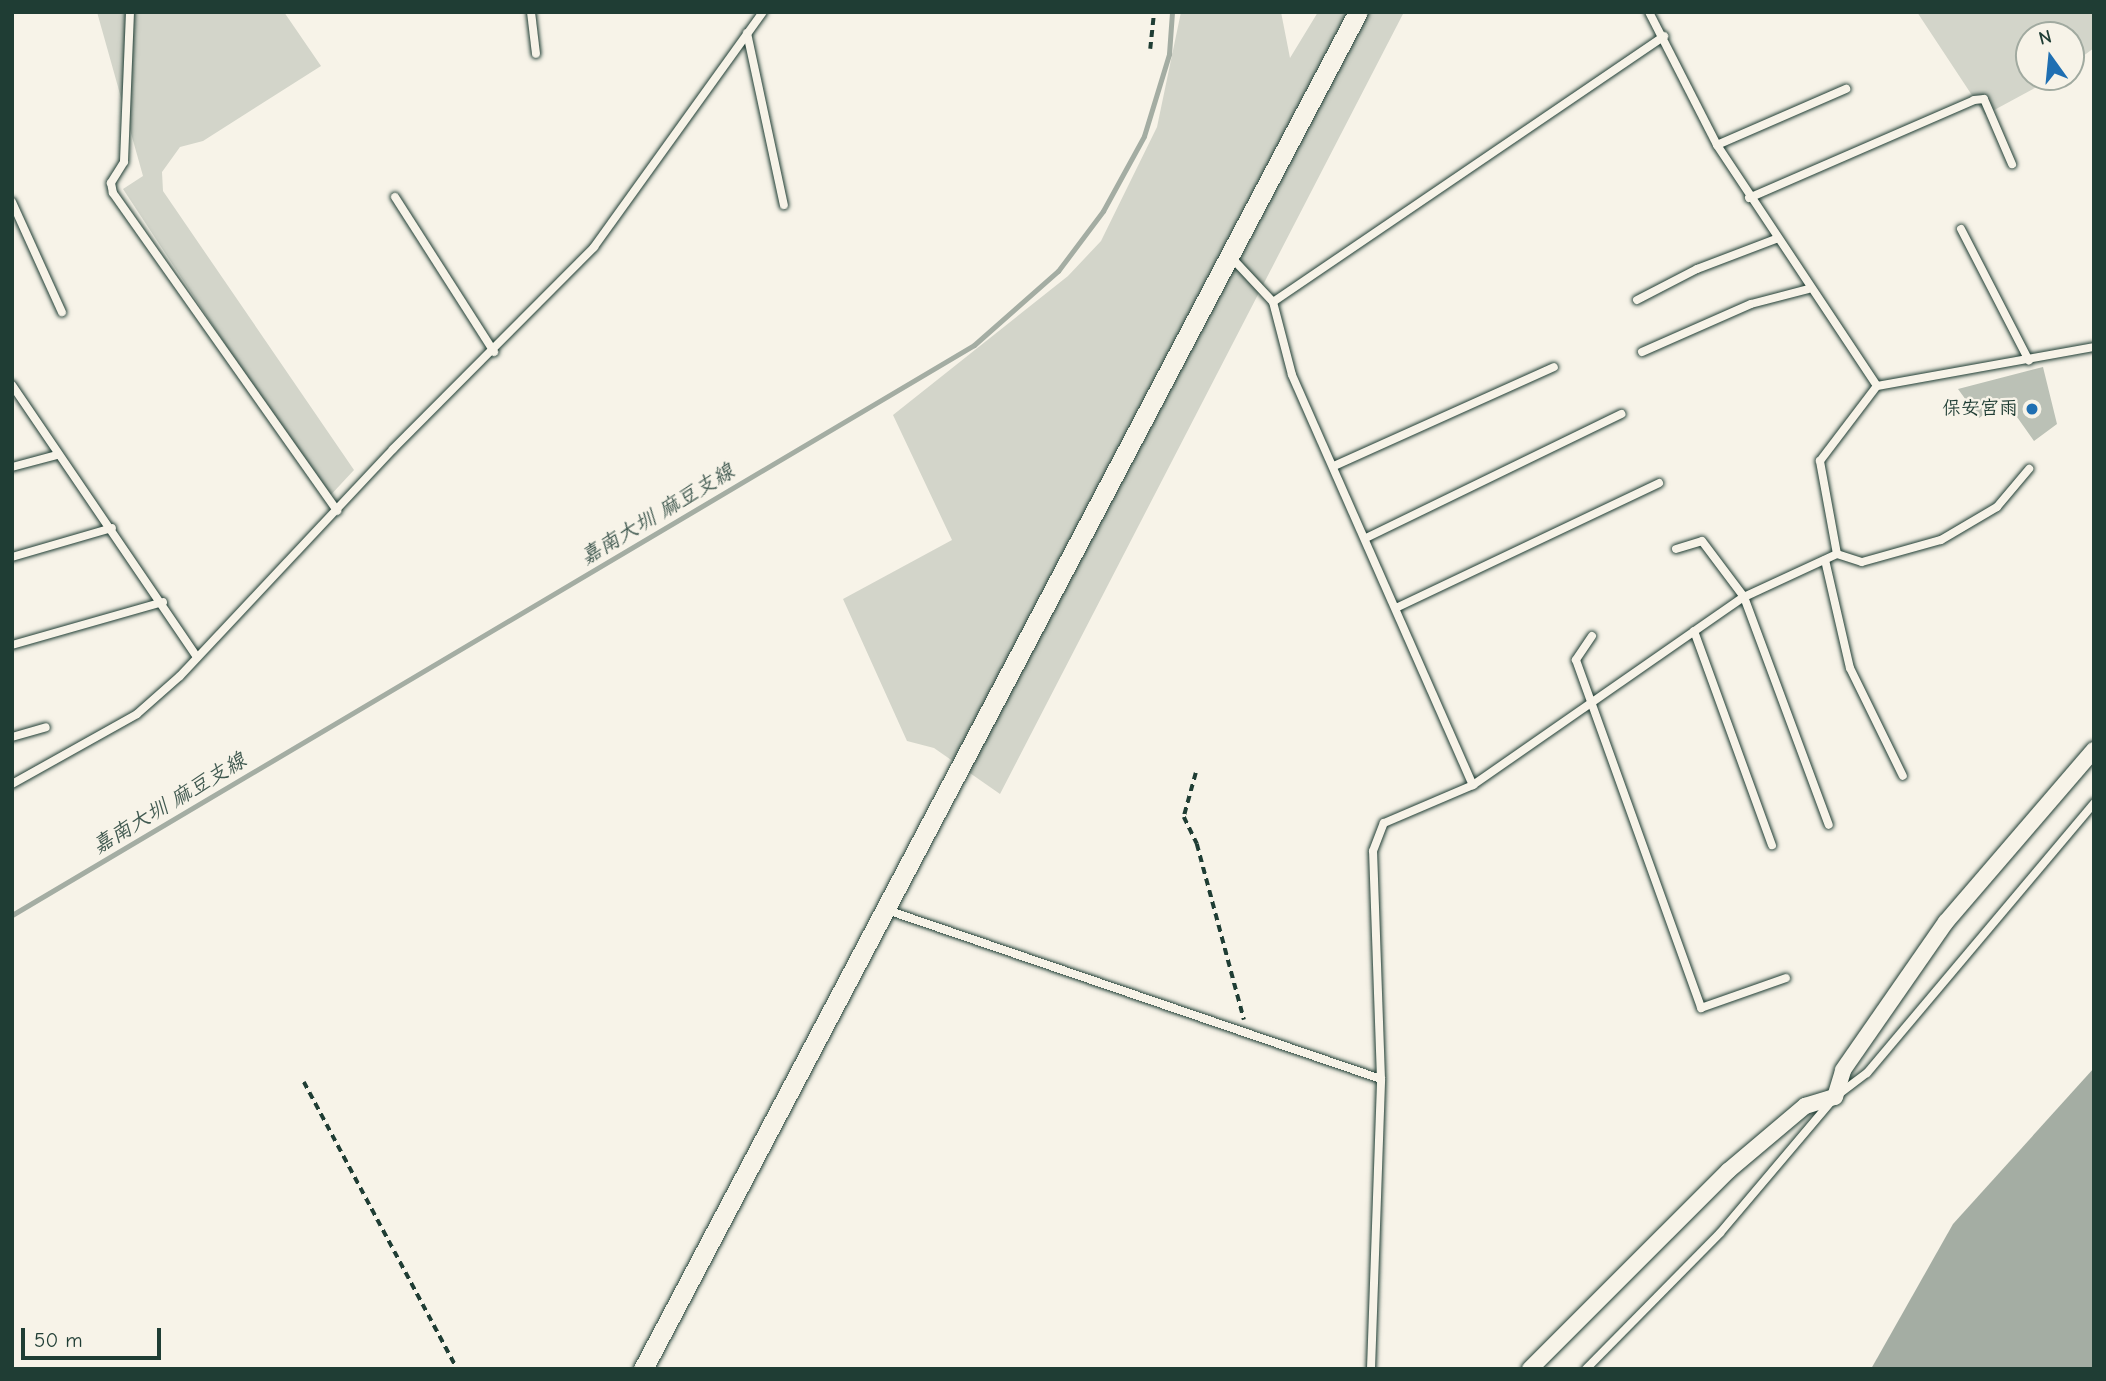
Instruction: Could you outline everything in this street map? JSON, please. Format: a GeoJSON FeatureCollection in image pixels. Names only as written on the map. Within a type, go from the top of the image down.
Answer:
{"type":"FeatureCollection","features":[{"type":"Feature","properties":{"kind":"street"},"geometry":{"type":"LineString","coordinates":[[643,1369],[1358,12]]}},
{"type":"Feature","properties":{"kind":"street"},"geometry":{"type":"LineString","coordinates":[[1530,1369],[1728,1171],[1805,1106],[1835,1097],[1843,1070],[1946,922],[2094,750]]}},
{"type":"Feature","properties":{"kind":"lane"},"geometry":{"type":"LineString","coordinates":[[130,12],[124,162],[113,177],[113,193],[337,511]]}},
{"type":"Feature","properties":{"kind":"lane"},"geometry":{"type":"LineString","coordinates":[[531,12],[536,54]]}},
{"type":"Feature","properties":{"kind":"lane"},"geometry":{"type":"LineString","coordinates":[[12,784],[137,714],[197,657],[494,352],[594,247],[763,12]]}},
{"type":"Feature","properties":{"kind":"lane"},"geometry":{"type":"LineString","coordinates":[[1649,12],[1664,36],[1717,145],[1749,198],[1808,289],[1877,386]]}},
{"type":"Feature","properties":{"kind":"lane"},"geometry":{"type":"LineString","coordinates":[[747,33],[784,205]]}},
{"type":"Feature","properties":{"kind":"lane"},"geometry":{"type":"LineString","coordinates":[[1273,302],[1664,36]]}},
{"type":"Feature","properties":{"kind":"lane"},"geometry":{"type":"LineString","coordinates":[[1717,145],[1846,89]]}},
{"type":"Feature","properties":{"kind":"lane"},"geometry":{"type":"LineString","coordinates":[[1749,198],[1974,100],[1984,99],[2012,164]]}},
{"type":"Feature","properties":{"kind":"lane"},"geometry":{"type":"LineString","coordinates":[[395,197],[494,352]]}},
{"type":"Feature","properties":{"kind":"lane"},"geometry":{"type":"LineString","coordinates":[[12,202],[62,312]]}},
{"type":"Feature","properties":{"kind":"lane"},"geometry":{"type":"LineString","coordinates":[[1961,229],[2029,361]]}},
{"type":"Feature","properties":{"kind":"lane"},"geometry":{"type":"LineString","coordinates":[[1637,300],[1697,269],[1776,239]]}},
{"type":"Feature","properties":{"kind":"lane"},"geometry":{"type":"LineString","coordinates":[[1231,257],[1273,302],[1292,375],[1398,607],[1473,785]]}},
{"type":"Feature","properties":{"kind":"lane"},"geometry":{"type":"LineString","coordinates":[[1642,352],[1751,304],[1808,289]]}},
{"type":"Feature","properties":{"kind":"lane"},"geometry":{"type":"LineString","coordinates":[[1837,554],[1820,461],[1829,441],[1877,386],[2029,361],[2094,347]]}},
{"type":"Feature","properties":{"kind":"lane"},"geometry":{"type":"LineString","coordinates":[[1334,466],[1554,368]]}},
{"type":"Feature","properties":{"kind":"lane"},"geometry":{"type":"LineString","coordinates":[[12,385],[57,455],[163,602],[197,657]]}},
{"type":"Feature","properties":{"kind":"lane"},"geometry":{"type":"LineString","coordinates":[[1366,538],[1621,414]]}},
{"type":"Feature","properties":{"kind":"lane"},"geometry":{"type":"LineString","coordinates":[[12,467],[57,455]]}},
{"type":"Feature","properties":{"kind":"lane"},"geometry":{"type":"LineString","coordinates":[[1371,1369],[1381,1079],[1373,851],[1384,823],[1473,785],[1594,705],[1744,597],[1837,554],[1862,562],[1941,540],[1997,507],[2029,469]]}},
{"type":"Feature","properties":{"kind":"lane"},"geometry":{"type":"LineString","coordinates":[[1398,607],[1659,483]]}},
{"type":"Feature","properties":{"kind":"lane"},"geometry":{"type":"LineString","coordinates":[[12,557],[112,528]]}},
{"type":"Feature","properties":{"kind":"lane"},"geometry":{"type":"LineString","coordinates":[[1676,549],[1702,541],[1744,597],[1829,825]]}},
{"type":"Feature","properties":{"kind":"lane"},"geometry":{"type":"LineString","coordinates":[[1825,560],[1850,668],[1903,776]]}},
{"type":"Feature","properties":{"kind":"lane"},"geometry":{"type":"LineString","coordinates":[[12,645],[163,602]]}},
{"type":"Feature","properties":{"kind":"lane"},"geometry":{"type":"LineString","coordinates":[[1694,631],[1772,845]]}},
{"type":"Feature","properties":{"kind":"lane"},"geometry":{"type":"LineString","coordinates":[[1592,636],[1576,660],[1701,1008],[1786,978]]}},
{"type":"Feature","properties":{"kind":"lane"},"geometry":{"type":"LineString","coordinates":[[12,737],[46,727]]}},
{"type":"Feature","properties":{"kind":"lane"},"geometry":{"type":"LineString","coordinates":[[1586,1369],[1720,1233],[1835,1097],[1867,1073],[2094,803]]}},
{"type":"Feature","properties":{"kind":"lane"},"geometry":{"type":"LineString","coordinates":[[887,910],[1381,1079]]}},
{"type":"Feature","properties":{"kind":"path"},"geometry":{"type":"LineString","coordinates":[[1150,49],[1154,12]]}},
{"type":"Feature","properties":{"kind":"path"},"geometry":{"type":"LineString","coordinates":[[1196,773],[1184,817],[1211,892],[1246,1032]]}},
{"type":"Feature","properties":{"kind":"path"},"geometry":{"type":"LineString","coordinates":[[304,1082],[457,1369]]}},
{"type":"Feature","properties":{"kind":"shaded area"},"geometry":{"type":"Polygon","coordinates":[[[97,12],[284,12],[321,66],[203,141],[180,147],[162,172],[163,191],[354,470],[327,499],[123,189],[143,176],[97,12]]]}},
{"type":"Feature","properties":{"kind":"shaded area"},"geometry":{"type":"Polygon","coordinates":[[[1181,12],[1281,12],[1290,58],[1318,12],[1404,12],[1000,794],[934,748],[907,741],[843,599],[952,540],[893,415],[1068,276],[1101,241],[1157,127],[1181,12]]]}},
{"type":"Feature","properties":{"kind":"shaded area"},"geometry":{"type":"Polygon","coordinates":[[[1917,12],[2094,12],[2094,48],[2085,55],[2085,21],[2015,21],[2015,91],[2029,91],[1985,115],[1917,12]]]}},
{"type":"Feature","properties":{"kind":"shaded area"},"geometry":{"type":"Polygon","coordinates":[[[2094,1068],[2094,1369],[1871,1369],[1953,1224],[2094,1068]]]}},
{"type":"Feature","properties":{"kind":"building","name":"保安宮雨"},"geometry":{"type":"Polygon","coordinates":[[[2043,367],[2057,424],[2034,441],[2005,400],[1979,418],[1958,389],[2043,367]]]}},
{"type":"Feature","properties":{"kind":"waterway","name":"嘉南大圳 麻豆支線"},"geometry":{"type":"LineString","coordinates":[[12,915],[974,345],[1058,271],[1103,211],[1144,136],[1169,54],[1172,12]]}},
{"type":"Feature","properties":{"kind":"place","name":"保安宮雨"},"geometry":{"type":"Point","coordinates":[2032,409]}}]}
